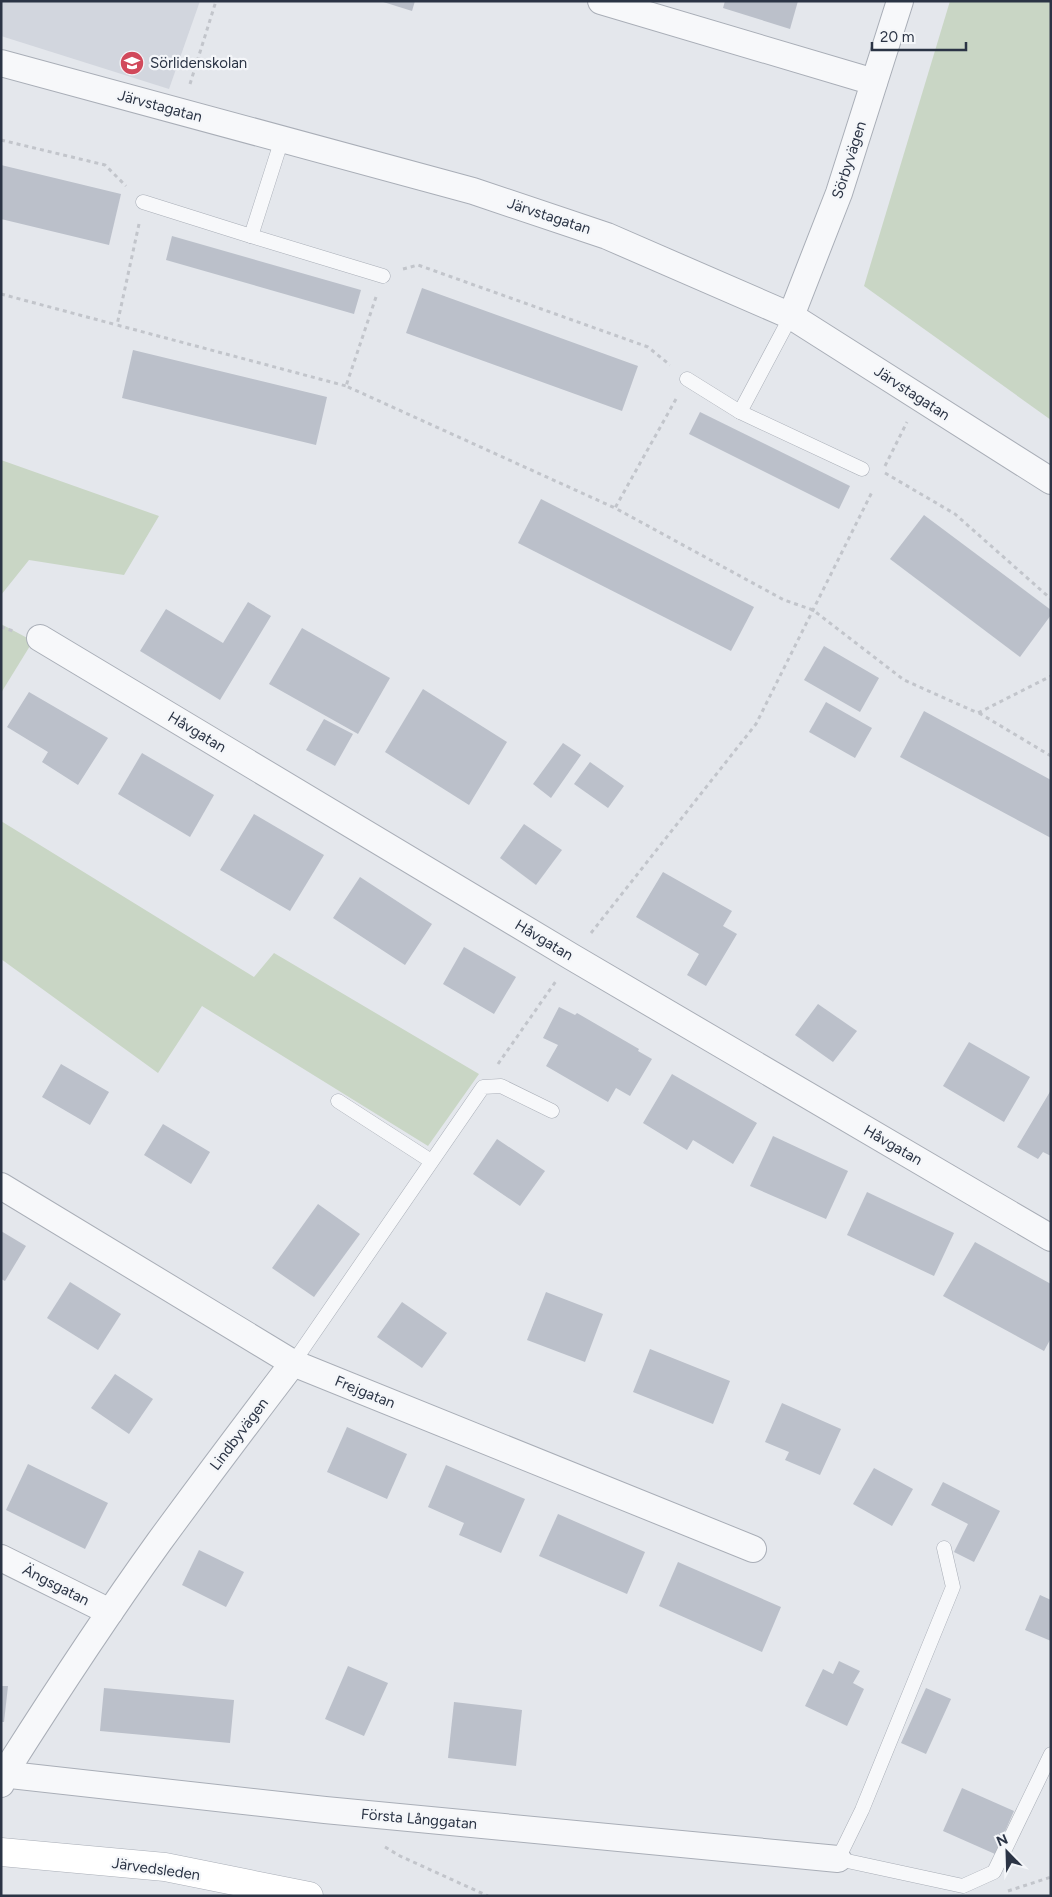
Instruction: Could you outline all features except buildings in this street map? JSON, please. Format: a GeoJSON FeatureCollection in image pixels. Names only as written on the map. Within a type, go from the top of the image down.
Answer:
{"type":"FeatureCollection","features":[{"type":"Feature","properties":{"kind":"main road","name":"Järvedsleden"},"geometry":{"type":"LineString","coordinates":[[1,1852],[165,1867],[309,1896]]}},
{"type":"Feature","properties":{"kind":"street"},"geometry":{"type":"LineString","coordinates":[[601,1],[874,82]]}},
{"type":"Feature","properties":{"kind":"street","name":"Sörbyvägen"},"geometry":{"type":"LineString","coordinates":[[791,316],[839,193],[900,1]]}},
{"type":"Feature","properties":{"kind":"street","name":"Järvstagatan"},"geometry":{"type":"LineString","coordinates":[[1,63],[473,191],[606,236],[791,316],[1051,481]]}},
{"type":"Feature","properties":{"kind":"street","name":"Håvgatan"},"geometry":{"type":"LineString","coordinates":[[40,638],[572,957],[1051,1238]]}},
{"type":"Feature","properties":{"kind":"street","name":"Frejgatan"},"geometry":{"type":"LineString","coordinates":[[1,1186],[292,1363],[753,1549]]}},
{"type":"Feature","properties":{"kind":"street","name":"Lindbyvägen"},"geometry":{"type":"LineString","coordinates":[[2,1777],[110,1612],[159,1542],[292,1363]]}},
{"type":"Feature","properties":{"kind":"street","name":"Ängsgatan"},"geometry":{"type":"LineString","coordinates":[[1,1558],[110,1612]]}},
{"type":"Feature","properties":{"kind":"street","name":"Första Långgatan"},"geometry":{"type":"LineString","coordinates":[[2,1777],[838,1859]]}},
{"type":"Feature","properties":{"kind":"lane"},"geometry":{"type":"LineString","coordinates":[[251,236],[282,139]]}},
{"type":"Feature","properties":{"kind":"lane"},"geometry":{"type":"LineString","coordinates":[[144,202],[383,276]]}},
{"type":"Feature","properties":{"kind":"lane"},"geometry":{"type":"LineString","coordinates":[[740,412],[791,316]]}},
{"type":"Feature","properties":{"kind":"lane"},"geometry":{"type":"LineString","coordinates":[[687,379],[740,412],[862,469]]}},
{"type":"Feature","properties":{"kind":"lane"},"geometry":{"type":"LineString","coordinates":[[482,1087],[501,1086],[552,1111]]}},
{"type":"Feature","properties":{"kind":"lane","name":"Lindbyvägen"},"geometry":{"type":"LineString","coordinates":[[292,1363],[482,1087]]}},
{"type":"Feature","properties":{"kind":"lane"},"geometry":{"type":"LineString","coordinates":[[338,1102],[431,1161]]}},
{"type":"Feature","properties":{"kind":"lane"},"geometry":{"type":"LineString","coordinates":[[944,1548],[953,1587],[862,1810],[838,1859],[963,1886],[994,1872],[1051,1754]]}},
{"type":"Feature","properties":{"kind":"path"},"geometry":{"type":"LineString","coordinates":[[181,111],[216,1]]}},
{"type":"Feature","properties":{"kind":"path"},"geometry":{"type":"LineString","coordinates":[[1,140],[106,165],[144,202],[117,325]]}},
{"type":"Feature","properties":{"kind":"path"},"geometry":{"type":"LineString","coordinates":[[346,386],[383,276],[418,265],[648,347],[687,379],[615,508]]}},
{"type":"Feature","properties":{"kind":"path"},"geometry":{"type":"LineString","coordinates":[[1,294],[346,386],[615,508],[784,600],[813,610],[904,680],[978,713],[1051,756]]}},
{"type":"Feature","properties":{"kind":"path"},"geometry":{"type":"LineString","coordinates":[[919,398],[882,471],[955,514],[1051,599]]}},
{"type":"Feature","properties":{"kind":"path"},"geometry":{"type":"LineString","coordinates":[[482,1087],[572,957],[756,724],[874,489]]}},
{"type":"Feature","properties":{"kind":"path"},"geometry":{"type":"LineString","coordinates":[[978,713],[1051,676]]}},
{"type":"Feature","properties":{"kind":"path"},"geometry":{"type":"LineString","coordinates":[[384,1846],[400,1856],[488,1896]]}},
{"type":"Feature","properties":{"kind":"path"},"geometry":{"type":"LineString","coordinates":[[1002,1893],[1051,1877]]}},
{"type":"Feature","properties":{"kind":"shaded area","name":"Sörlidenskolan"},"geometry":{"type":"Polygon","coordinates":[[[1,1],[200,1],[169,89],[1,36],[1,1]]]}},
{"type":"Feature","properties":{"kind":"green space"},"geometry":{"type":"Polygon","coordinates":[[[950,1],[1051,1],[1051,420],[864,286],[950,1]]]}},
{"type":"Feature","properties":{"kind":"green space"},"geometry":{"type":"Polygon","coordinates":[[[1,460],[159,516],[124,575],[29,560],[1,595],[1,460]]]}},
{"type":"Feature","properties":{"kind":"green space"},"geometry":{"type":"Polygon","coordinates":[[[1,624],[33,641],[1,693],[1,624]]]}},
{"type":"Feature","properties":{"kind":"green space"},"geometry":{"type":"Polygon","coordinates":[[[1,821],[254,977],[274,953],[479,1074],[428,1146],[202,1006],[158,1073],[1,959],[1,821]]]}},
{"type":"Feature","properties":{"kind":"place","name":"Sörlidenskolan"},"geometry":{"type":"Point","coordinates":[132,63]}}]}
